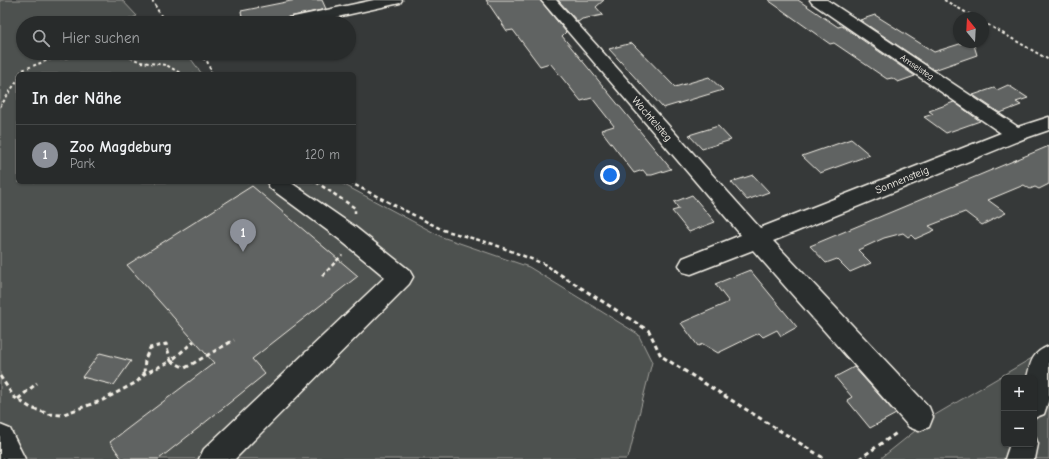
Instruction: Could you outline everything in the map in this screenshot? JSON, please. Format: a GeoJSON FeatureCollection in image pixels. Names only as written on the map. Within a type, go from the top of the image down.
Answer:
{"type":"FeatureCollection","features":[{"type":"Feature","properties":{"kind":"street"},"geometry":{"type":"LineString","coordinates":[[322,16],[395,0]]}},
{"type":"Feature","properties":{"kind":"street","name":"Wachtelsteg"},"geometry":{"type":"LineString","coordinates":[[548,0],[756,238]]}},
{"type":"Feature","properties":{"kind":"street","name":"Amselsteg"},"geometry":{"type":"LineString","coordinates":[[817,0],[1016,134]]}},
{"type":"Feature","properties":{"kind":"street","name":"Sonnensteig"},"geometry":{"type":"LineString","coordinates":[[690,265],[1016,134],[1049,123]]}},
{"type":"Feature","properties":{"kind":"street"},"geometry":{"type":"LineString","coordinates":[[214,459],[401,278],[359,243],[278,184]]}},
{"type":"Feature","properties":{"kind":"street"},"geometry":{"type":"LineString","coordinates":[[756,238],[919,417]]}},
{"type":"Feature","properties":{"kind":"street"},"geometry":{"type":"LineString","coordinates":[[1037,392],[1044,363],[1049,358]]}},
{"type":"Feature","properties":{"kind":"street"},"geometry":{"type":"LineString","coordinates":[[0,439],[10,459]]}},
{"type":"Feature","properties":{"kind":"street"},"geometry":{"type":"LineString","coordinates":[[1020,459],[1023,447]]}},
{"type":"Feature","properties":{"kind":"path"},"geometry":{"type":"LineString","coordinates":[[152,0],[161,16]]}},
{"type":"Feature","properties":{"kind":"path"},"geometry":{"type":"LineString","coordinates":[[944,0],[965,12]]}},
{"type":"Feature","properties":{"kind":"path"},"geometry":{"type":"LineString","coordinates":[[989,25],[1049,60]]}},
{"type":"Feature","properties":{"kind":"path"},"geometry":{"type":"LineString","coordinates":[[21,72],[22,70],[48,60]]}},
{"type":"Feature","properties":{"kind":"path"},"geometry":{"type":"LineString","coordinates":[[136,60],[166,65],[178,72]]}},
{"type":"Feature","properties":{"kind":"path"},"geometry":{"type":"LineString","coordinates":[[206,60],[211,72]]}},
{"type":"Feature","properties":{"kind":"path"},"geometry":{"type":"LineString","coordinates":[[0,107],[16,82]]}},
{"type":"Feature","properties":{"kind":"path"},"geometry":{"type":"LineString","coordinates":[[353,184],[443,230],[493,244],[544,264],[649,331],[661,356],[825,459]]}},
{"type":"Feature","properties":{"kind":"path"},"geometry":{"type":"LineString","coordinates":[[322,276],[338,259],[359,243]]}},
{"type":"Feature","properties":{"kind":"path"},"geometry":{"type":"LineString","coordinates":[[144,374],[146,359],[150,348],[166,344],[171,361],[185,368],[234,340]]}},
{"type":"Feature","properties":{"kind":"path"},"geometry":{"type":"LineString","coordinates":[[0,376],[14,397],[31,408],[48,414],[60,415],[103,400],[137,382],[144,374],[171,361],[194,341]]}},
{"type":"Feature","properties":{"kind":"path"},"geometry":{"type":"LineString","coordinates":[[18,399],[37,383]]}},
{"type":"Feature","properties":{"kind":"path"},"geometry":{"type":"LineString","coordinates":[[859,459],[919,417]]}},
{"type":"Feature","properties":{"kind":"shaded area"},"geometry":{"type":"Polygon","coordinates":[[[0,0],[122,0],[137,16],[16,16],[16,60],[192,60],[201,72],[16,72],[16,184],[343,184],[442,237],[529,267],[638,334],[652,362],[629,455],[626,459],[0,459],[0,0]]]}},
{"type":"Feature","properties":{"kind":"shaded area"},"geometry":{"type":"Polygon","coordinates":[[[1049,348],[1049,459],[880,459],[935,415],[1001,376],[1001,447],[1037,447],[1037,375],[1003,375],[1049,348]]]}},
{"type":"Feature","properties":{"kind":"building"},"geometry":{"type":"Polygon","coordinates":[[[296,0],[322,0],[326,9],[294,16],[242,16],[241,11],[296,0]]]}},
{"type":"Feature","properties":{"kind":"building"},"geometry":{"type":"Polygon","coordinates":[[[486,0],[540,0],[566,32],[562,36],[671,169],[652,175],[647,175],[643,170],[634,173],[601,130],[614,126],[592,98],[581,101],[550,63],[540,66],[513,30],[507,31],[486,0]]]}},
{"type":"Feature","properties":{"kind":"building"},"geometry":{"type":"Polygon","coordinates":[[[558,0],[604,0],[596,7],[603,15],[582,19],[578,22],[558,0]]]}},
{"type":"Feature","properties":{"kind":"building"},"geometry":{"type":"Polygon","coordinates":[[[768,0],[798,0],[838,27],[842,26],[915,76],[898,82],[892,78],[887,79],[834,43],[830,44],[768,0]]]}},
{"type":"Feature","properties":{"kind":"building"},"geometry":{"type":"Polygon","coordinates":[[[875,15],[934,52],[953,46],[953,48],[975,48],[977,55],[934,70],[860,20],[875,15]]]}},
{"type":"Feature","properties":{"kind":"building"},"geometry":{"type":"Polygon","coordinates":[[[632,43],[675,87],[709,77],[723,90],[663,108],[609,49],[632,43]]]}},
{"type":"Feature","properties":{"kind":"building"},"geometry":{"type":"Polygon","coordinates":[[[1008,85],[1028,98],[1016,102],[1021,105],[1000,113],[973,95],[994,88],[997,90],[1008,85]]]}},
{"type":"Feature","properties":{"kind":"building"},"geometry":{"type":"Polygon","coordinates":[[[954,102],[980,121],[946,133],[924,117],[933,114],[929,111],[954,102]]]}},
{"type":"Feature","properties":{"kind":"building"},"geometry":{"type":"Polygon","coordinates":[[[718,126],[731,140],[702,149],[689,135],[718,126]]]}},
{"type":"Feature","properties":{"kind":"building"},"geometry":{"type":"Polygon","coordinates":[[[851,139],[870,155],[820,173],[802,156],[851,139]]]}},
{"type":"Feature","properties":{"kind":"building"},"geometry":{"type":"Polygon","coordinates":[[[1049,146],[1049,184],[1039,189],[1035,187],[1030,189],[1024,185],[988,200],[1006,213],[982,225],[965,212],[929,226],[935,230],[915,239],[911,235],[908,237],[903,233],[884,238],[858,250],[871,263],[850,272],[837,259],[826,263],[810,246],[1049,146]]]}},
{"type":"Feature","properties":{"kind":"building"},"geometry":{"type":"Polygon","coordinates":[[[753,175],[769,192],[747,200],[731,182],[753,175]]]}},
{"type":"Feature","properties":{"kind":"building"},"geometry":{"type":"Polygon","coordinates":[[[252,186],[358,276],[252,359],[265,374],[159,459],[122,459],[110,442],[214,363],[127,265],[252,186]]]}},
{"type":"Feature","properties":{"kind":"building"},"geometry":{"type":"Polygon","coordinates":[[[692,195],[715,222],[689,232],[672,211],[679,209],[674,202],[692,195]]]}},
{"type":"Feature","properties":{"kind":"building"},"geometry":{"type":"Polygon","coordinates":[[[750,270],[797,327],[781,336],[777,330],[763,337],[759,333],[718,353],[703,344],[698,346],[681,323],[729,302],[715,284],[750,270]]]}},
{"type":"Feature","properties":{"kind":"building"},"geometry":{"type":"Polygon","coordinates":[[[100,353],[131,361],[114,385],[82,377],[100,353]]]}},
{"type":"Feature","properties":{"kind":"building"},"geometry":{"type":"Polygon","coordinates":[[[854,367],[896,414],[870,428],[847,400],[852,397],[835,377],[854,367]]]}},
{"type":"Feature","properties":{"kind":"place","name":"Zoo Magdeburg"},"geometry":{"type":"Point","coordinates":[243,252]}}]}
